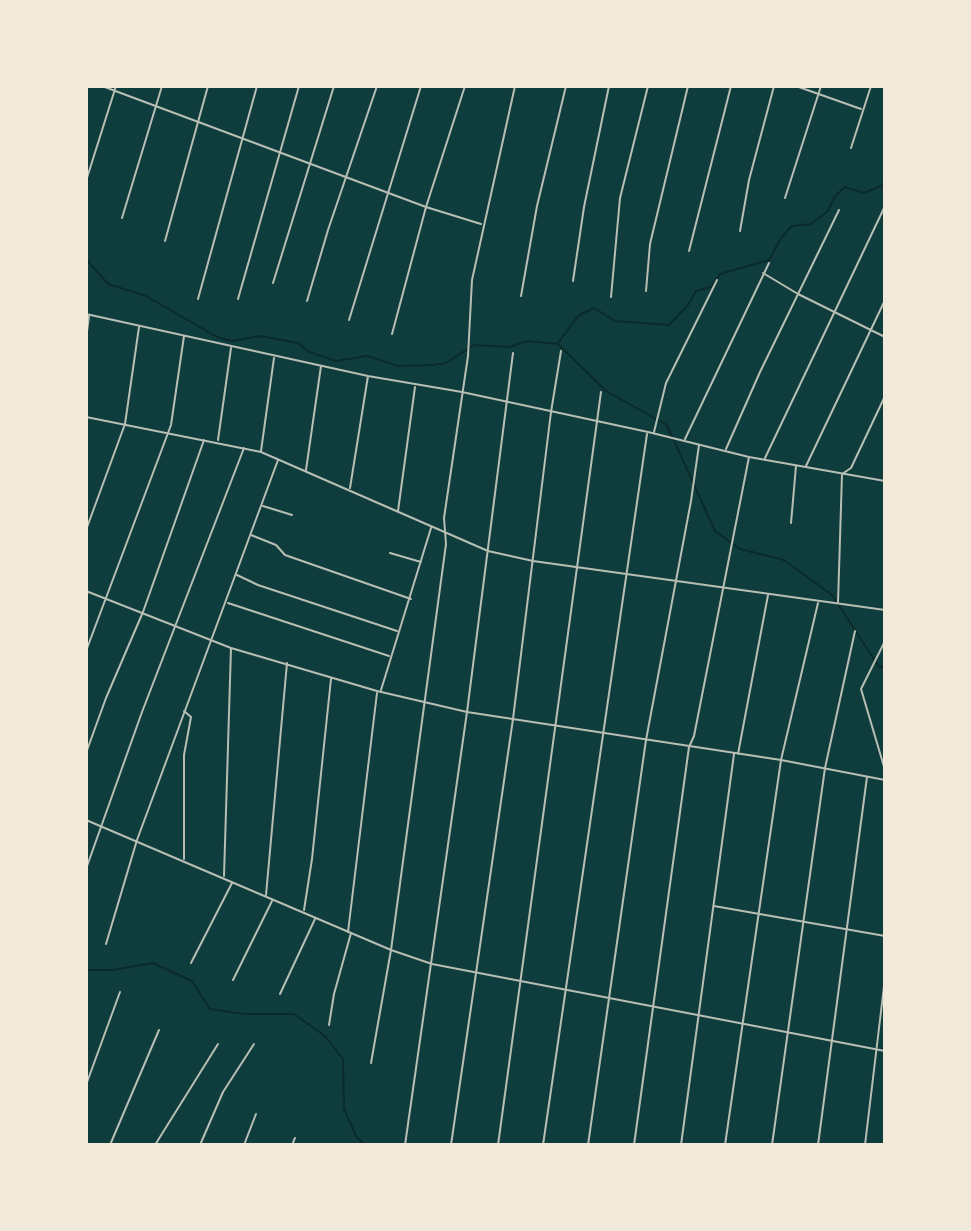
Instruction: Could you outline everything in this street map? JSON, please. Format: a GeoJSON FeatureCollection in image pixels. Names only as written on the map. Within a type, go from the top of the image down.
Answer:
{"type":"FeatureCollection","features":[{"type":"Feature","properties":{"kind":"street"},"geometry":{"type":"LineString","coordinates":[[102,86],[116,88],[243,139],[483,225]]}},
{"type":"Feature","properties":{"kind":"street"},"geometry":{"type":"LineString","coordinates":[[122,218],[162,86]]}},
{"type":"Feature","properties":{"kind":"street"},"geometry":{"type":"LineString","coordinates":[[165,241],[208,86]]}},
{"type":"Feature","properties":{"kind":"street"},"geometry":{"type":"LineString","coordinates":[[198,299],[257,86]]}},
{"type":"Feature","properties":{"kind":"street"},"geometry":{"type":"LineString","coordinates":[[238,299],[299,86]]}},
{"type":"Feature","properties":{"kind":"street"},"geometry":{"type":"LineString","coordinates":[[273,283],[334,86]]}},
{"type":"Feature","properties":{"kind":"street"},"geometry":{"type":"LineString","coordinates":[[307,301],[377,86]]}},
{"type":"Feature","properties":{"kind":"street"},"geometry":{"type":"LineString","coordinates":[[349,320],[421,86]]}},
{"type":"Feature","properties":{"kind":"street"},"geometry":{"type":"LineString","coordinates":[[392,334],[426,207],[465,86]]}},
{"type":"Feature","properties":{"kind":"street"},"geometry":{"type":"LineString","coordinates":[[371,1063],[391,950],[446,544],[444,518],[462,392],[472,280],[515,86]]}},
{"type":"Feature","properties":{"kind":"street"},"geometry":{"type":"LineString","coordinates":[[521,296],[537,206],[566,86]]}},
{"type":"Feature","properties":{"kind":"street"},"geometry":{"type":"LineString","coordinates":[[573,281],[584,207],[609,86]]}},
{"type":"Feature","properties":{"kind":"street"},"geometry":{"type":"LineString","coordinates":[[611,297],[620,198],[648,86]]}},
{"type":"Feature","properties":{"kind":"street"},"geometry":{"type":"LineString","coordinates":[[646,291],[650,244],[688,86]]}},
{"type":"Feature","properties":{"kind":"street"},"geometry":{"type":"LineString","coordinates":[[689,251],[731,86]]}},
{"type":"Feature","properties":{"kind":"street"},"geometry":{"type":"LineString","coordinates":[[740,231],[749,180],[774,86]]}},
{"type":"Feature","properties":{"kind":"street"},"geometry":{"type":"LineString","coordinates":[[796,86],[861,109]]}},
{"type":"Feature","properties":{"kind":"street"},"geometry":{"type":"LineString","coordinates":[[785,198],[821,86]]}},
{"type":"Feature","properties":{"kind":"street"},"geometry":{"type":"LineString","coordinates":[[851,148],[861,109],[871,86]]}},
{"type":"Feature","properties":{"kind":"street"},"geometry":{"type":"LineString","coordinates":[[86,181],[116,88]]}},
{"type":"Feature","properties":{"kind":"street"},"geometry":{"type":"LineString","coordinates":[[764,460],[885,206]]}},
{"type":"Feature","properties":{"kind":"street"},"geometry":{"type":"LineString","coordinates":[[726,450],[760,372],[839,210]]}},
{"type":"Feature","properties":{"kind":"street"},"geometry":{"type":"LineString","coordinates":[[685,440],[769,263]]}},
{"type":"Feature","properties":{"kind":"street"},"geometry":{"type":"LineString","coordinates":[[763,273],[885,337]]}},
{"type":"Feature","properties":{"kind":"street"},"geometry":{"type":"LineString","coordinates":[[653,433],[666,383],[717,280]]}},
{"type":"Feature","properties":{"kind":"street"},"geometry":{"type":"LineString","coordinates":[[806,467],[885,300]]}},
{"type":"Feature","properties":{"kind":"street"},"geometry":{"type":"LineString","coordinates":[[86,339],[88,315],[415,386],[462,392],[653,433],[749,457],[885,481]]}},
{"type":"Feature","properties":{"kind":"street"},"geometry":{"type":"LineString","coordinates":[[86,530],[125,424],[139,326]]}},
{"type":"Feature","properties":{"kind":"street"},"geometry":{"type":"LineString","coordinates":[[86,651],[173,419],[185,335]]}},
{"type":"Feature","properties":{"kind":"street"},"geometry":{"type":"LineString","coordinates":[[218,441],[231,347]]}},
{"type":"Feature","properties":{"kind":"street"},"geometry":{"type":"LineString","coordinates":[[451,1145],[513,719],[561,351]]}},
{"type":"Feature","properties":{"kind":"street"},"geometry":{"type":"LineString","coordinates":[[405,1145],[467,712],[513,353]]}},
{"type":"Feature","properties":{"kind":"street"},"geometry":{"type":"LineString","coordinates":[[261,452],[274,356]]}},
{"type":"Feature","properties":{"kind":"street"},"geometry":{"type":"LineString","coordinates":[[306,471],[321,366]]}},
{"type":"Feature","properties":{"kind":"street"},"geometry":{"type":"LineString","coordinates":[[350,490],[368,376]]}},
{"type":"Feature","properties":{"kind":"street"},"geometry":{"type":"LineString","coordinates":[[398,512],[415,386]]}},
{"type":"Feature","properties":{"kind":"street"},"geometry":{"type":"LineString","coordinates":[[498,1145],[601,392]]}},
{"type":"Feature","properties":{"kind":"street"},"geometry":{"type":"LineString","coordinates":[[842,474],[851,468],[885,396]]}},
{"type":"Feature","properties":{"kind":"street"},"geometry":{"type":"LineString","coordinates":[[86,418],[218,441],[261,452],[488,551],[533,561],[885,610]]}},
{"type":"Feature","properties":{"kind":"street"},"geometry":{"type":"LineString","coordinates":[[543,1145],[648,432]]}},
{"type":"Feature","properties":{"kind":"street"},"geometry":{"type":"LineString","coordinates":[[86,753],[143,612],[205,439]]}},
{"type":"Feature","properties":{"kind":"street"},"geometry":{"type":"LineString","coordinates":[[588,1145],[646,740],[699,443]]}},
{"type":"Feature","properties":{"kind":"street"},"geometry":{"type":"LineString","coordinates":[[86,869],[244,447]]}},
{"type":"Feature","properties":{"kind":"street"},"geometry":{"type":"LineString","coordinates":[[634,1145],[689,747],[694,736],[749,457]]}},
{"type":"Feature","properties":{"kind":"street"},"geometry":{"type":"LineString","coordinates":[[106,944],[137,840],[279,459]]}},
{"type":"Feature","properties":{"kind":"street"},"geometry":{"type":"LineString","coordinates":[[791,523],[797,465]]}},
{"type":"Feature","properties":{"kind":"street"},"geometry":{"type":"LineString","coordinates":[[837,604],[842,474]]}},
{"type":"Feature","properties":{"kind":"street"},"geometry":{"type":"LineString","coordinates":[[262,506],[292,515]]}},
{"type":"Feature","properties":{"kind":"street"},"geometry":{"type":"LineString","coordinates":[[329,1025],[350,933],[379,692],[411,599],[431,527]]}},
{"type":"Feature","properties":{"kind":"street"},"geometry":{"type":"LineString","coordinates":[[251,535],[276,545],[285,555],[411,599]]}},
{"type":"Feature","properties":{"kind":"street"},"geometry":{"type":"LineString","coordinates":[[390,553],[422,563]]}},
{"type":"Feature","properties":{"kind":"street"},"geometry":{"type":"LineString","coordinates":[[237,575],[258,585],[398,631]]}},
{"type":"Feature","properties":{"kind":"street"},"geometry":{"type":"LineString","coordinates":[[86,591],[210,641],[379,692],[467,712],[781,760],[885,780],[861,689],[885,641]]}},
{"type":"Feature","properties":{"kind":"street"},"geometry":{"type":"LineString","coordinates":[[681,1145],[736,754],[769,594]]}},
{"type":"Feature","properties":{"kind":"street"},"geometry":{"type":"LineString","coordinates":[[725,1145],[781,760],[819,601]]}},
{"type":"Feature","properties":{"kind":"street"},"geometry":{"type":"LineString","coordinates":[[227,603],[390,657]]}},
{"type":"Feature","properties":{"kind":"street"},"geometry":{"type":"LineString","coordinates":[[772,1145],[825,768],[855,631]]}},
{"type":"Feature","properties":{"kind":"street"},"geometry":{"type":"LineString","coordinates":[[224,878],[231,648]]}},
{"type":"Feature","properties":{"kind":"street"},"geometry":{"type":"LineString","coordinates":[[266,897],[287,663]]}},
{"type":"Feature","properties":{"kind":"street"},"geometry":{"type":"LineString","coordinates":[[303,913],[312,859],[331,677]]}},
{"type":"Feature","properties":{"kind":"street"},"geometry":{"type":"LineString","coordinates":[[184,711],[191,717],[184,755],[184,860]]}},
{"type":"Feature","properties":{"kind":"street"},"geometry":{"type":"LineString","coordinates":[[818,1145],[867,777]]}},
{"type":"Feature","properties":{"kind":"street"},"geometry":{"type":"LineString","coordinates":[[86,820],[350,933],[432,964],[885,1051]]}},
{"type":"Feature","properties":{"kind":"street"},"geometry":{"type":"LineString","coordinates":[[191,963],[232,882]]}},
{"type":"Feature","properties":{"kind":"street"},"geometry":{"type":"LineString","coordinates":[[233,980],[273,900]]}},
{"type":"Feature","properties":{"kind":"street"},"geometry":{"type":"LineString","coordinates":[[714,906],[885,936]]}},
{"type":"Feature","properties":{"kind":"street"},"geometry":{"type":"LineString","coordinates":[[280,994],[315,918]]}},
{"type":"Feature","properties":{"kind":"street"},"geometry":{"type":"LineString","coordinates":[[865,1145],[885,978]]}},
{"type":"Feature","properties":{"kind":"street"},"geometry":{"type":"LineString","coordinates":[[86,1085],[120,992]]}},
{"type":"Feature","properties":{"kind":"street"},"geometry":{"type":"LineString","coordinates":[[110,1145],[159,1030]]}},
{"type":"Feature","properties":{"kind":"street"},"geometry":{"type":"LineString","coordinates":[[155,1145],[218,1044]]}},
{"type":"Feature","properties":{"kind":"street"},"geometry":{"type":"LineString","coordinates":[[200,1145],[223,1092],[254,1044]]}},
{"type":"Feature","properties":{"kind":"street"},"geometry":{"type":"LineString","coordinates":[[244,1145],[256,1114]]}},
{"type":"Feature","properties":{"kind":"street"},"geometry":{"type":"LineString","coordinates":[[292,1145],[295,1138]]}},
{"type":"Feature","properties":{"kind":"waterway"},"geometry":{"type":"LineString","coordinates":[[558,343],[579,315],[594,308],[615,321],[669,325],[688,305],[696,291],[711,287],[720,274],[769,260],[792,226],[811,224],[828,211],[835,196],[845,187],[864,193],[885,184]]}},
{"type":"Feature","properties":{"kind":"waterway"},"geometry":{"type":"LineString","coordinates":[[86,259],[108,284],[146,296],[217,337],[232,341],[260,336],[298,343],[309,352],[336,361],[367,356],[398,366],[434,365],[446,363],[474,345],[509,347],[528,341],[558,344],[606,391],[667,425],[715,531],[740,549],[784,560],[832,595],[879,667],[885,667]]}},
{"type":"Feature","properties":{"kind":"waterway"},"geometry":{"type":"LineString","coordinates":[[86,970],[112,970],[153,963],[192,981],[210,1009],[244,1014],[294,1014],[325,1036],[343,1059],[344,1109],[356,1136],[365,1145]]}}]}
